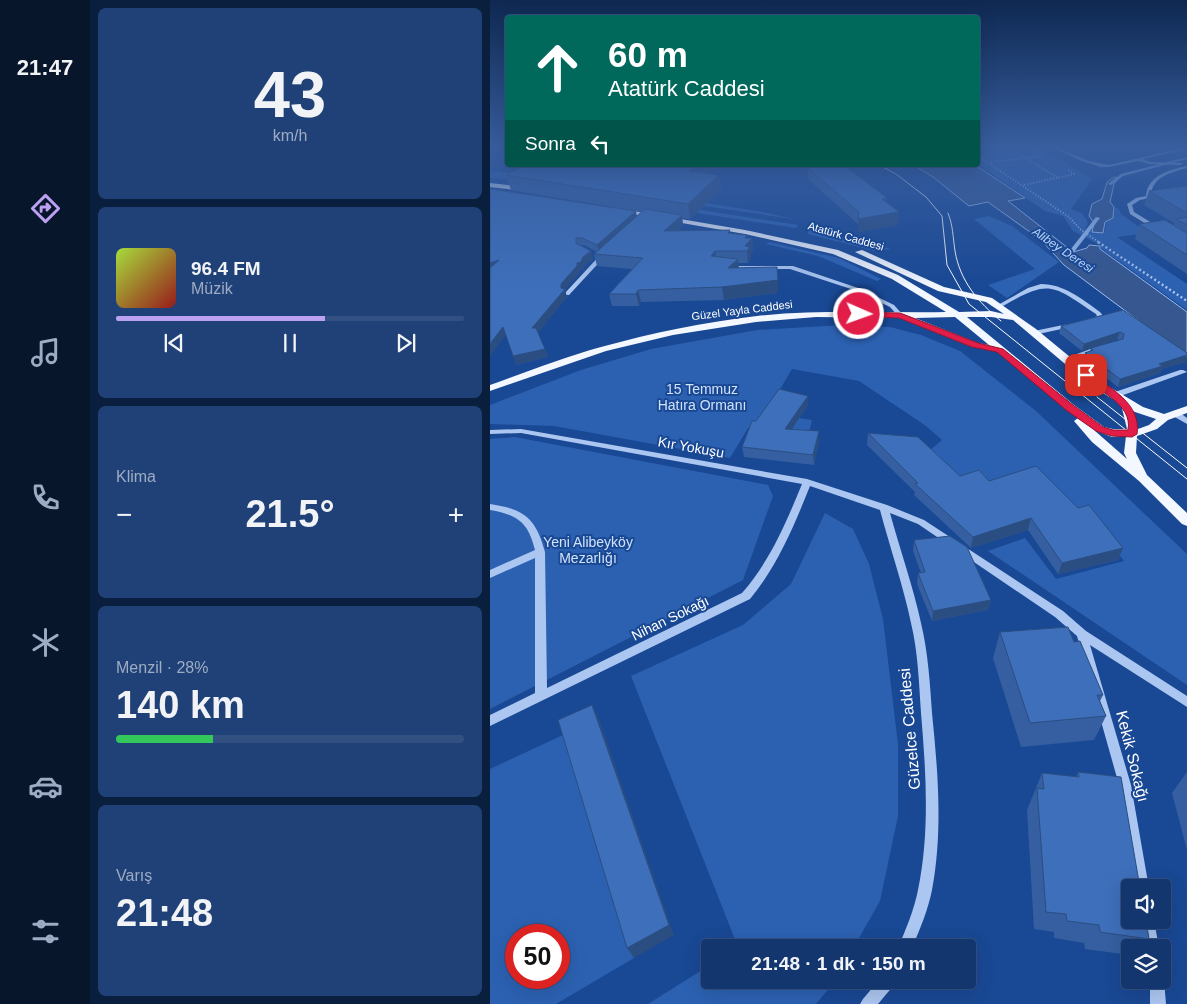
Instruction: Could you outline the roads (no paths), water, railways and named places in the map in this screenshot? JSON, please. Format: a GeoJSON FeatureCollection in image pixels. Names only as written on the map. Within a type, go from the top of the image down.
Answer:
{"type":"FeatureCollection","features":[{"type":"Feature","properties":{"kind":"main road","name":"Atatürk Caddesi"},"geometry":{"type":"LineString","coordinates":[[610,206],[746,225],[836,246],[886,261],[943,290],[974,294],[999,306],[1112,396],[1126,405],[1164,418],[1154,427],[1132,434],[1112,433],[1100,429],[1070,408],[1000,350],[980,330],[895,277],[851,258],[745,232],[647,215],[610,206]]}},
{"type":"Feature","properties":{"kind":"main road","name":"Güzel Yayla Caddesi"},"geometry":{"type":"LineString","coordinates":[[490,388],[603,350],[674,332],[756,319],[816,314],[900,315],[975,345],[1000,350]]}},
{"type":"Feature","properties":{"kind":"main road"},"geometry":{"type":"LineString","coordinates":[[900,315],[1007,315],[1030,330]]}},
{"type":"Feature","properties":{"kind":"main road","name":"Atatürk Caddesi"},"geometry":{"type":"LineString","coordinates":[[1126,405],[1134,425],[1130,453],[1143,478]]}},
{"type":"Feature","properties":{"kind":"main road","name":"Atatürk Caddesi"},"geometry":{"type":"LineString","coordinates":[[1070,408],[1096,439],[1143,478],[1187,522]]}},
{"type":"Feature","properties":{"kind":"main road"},"geometry":{"type":"LineString","coordinates":[[1164,418],[1187,409]]}},
{"type":"Feature","properties":{"kind":"street"},"geometry":{"type":"LineString","coordinates":[[1160,194],[1129,204],[1132,213],[1164,234]]}},
{"type":"Feature","properties":{"kind":"street"},"geometry":{"type":"LineString","coordinates":[[640,221],[647,215]]}},
{"type":"Feature","properties":{"kind":"street"},"geometry":{"type":"LineString","coordinates":[[567,294],[597,257],[613,246]]}},
{"type":"Feature","properties":{"kind":"street"},"geometry":{"type":"LineString","coordinates":[[999,306],[1025,290],[1051,284],[1060,287],[1101,317],[1082,323],[1030,330]]}},
{"type":"Feature","properties":{"kind":"street"},"geometry":{"type":"LineString","coordinates":[[1066,359],[1101,348]]}},
{"type":"Feature","properties":{"kind":"street"},"geometry":{"type":"LineString","coordinates":[[1112,396],[1183,372]]}},
{"type":"Feature","properties":{"kind":"street"},"geometry":{"type":"LineString","coordinates":[[1176,414],[1187,422]]}},
{"type":"Feature","properties":{"kind":"street","name":"Kır Yokuşu"},"geometry":{"type":"LineString","coordinates":[[490,432],[521,431],[807,482],[884,507],[921,522],[1059,614],[1082,634],[1187,702]]}},
{"type":"Feature","properties":{"kind":"street","name":"Nihan Sokağı"},"geometry":{"type":"LineString","coordinates":[[490,721],[746,596],[764,577],[791,522],[807,482]]}},
{"type":"Feature","properties":{"kind":"street"},"geometry":{"type":"LineString","coordinates":[[490,507],[524,516],[536,532],[540,552],[541,696]]}},
{"type":"Feature","properties":{"kind":"street","name":"Güzelce Caddesi"},"geometry":{"type":"LineString","coordinates":[[884,507],[916,622],[932,771],[934,823],[929,876],[909,939]]}},
{"type":"Feature","properties":{"kind":"street"},"geometry":{"type":"LineString","coordinates":[[490,574],[540,552]]}},
{"type":"Feature","properties":{"kind":"street","name":"Kekik Sokağı"},"geometry":{"type":"LineString","coordinates":[[1082,634],[1125,785],[1141,879]]}},
{"type":"Feature","properties":{"kind":"street"},"geometry":{"type":"LineString","coordinates":[[868,1004],[881,989]]}},
{"type":"Feature","properties":{"kind":"street"},"geometry":{"type":"LineString","coordinates":[[1157,989],[1158,1004]]}},
{"type":"Feature","properties":{"kind":"lane"},"geometry":{"type":"LineString","coordinates":[[717,267],[791,267],[859,290],[892,306],[900,315]]}},
{"type":"Feature","properties":{"kind":"water","name":"Alibey Deresi"},"geometry":{"type":"Polygon","coordinates":[[[954,194],[1019,194],[1025,198],[1008,201],[1073,252],[1087,248],[1089,245],[1100,246],[1100,249],[1187,312],[1187,357],[1064,265],[1041,240],[988,202],[969,206],[954,194]]]}},
{"type":"Feature","properties":{"kind":"water"},"geometry":{"type":"Polygon","coordinates":[[[1104,194],[1112,194],[1110,202],[1114,207],[1113,218],[1105,222],[1103,233],[1092,232],[1094,223],[1089,216],[1092,204],[1102,199],[1104,194]]]}},
{"type":"Feature","properties":{"kind":"waterway","name":"Alibey Deresi"},"geometry":{"type":"LineString","coordinates":[[1069,255],[1098,218]]}},
{"type":"Feature","properties":{"kind":"tram line"},"geometry":{"type":"LineString","coordinates":[[922,194],[942,216],[947,265],[969,304],[1187,479]]}},
{"type":"Feature","properties":{"kind":"tram line"},"geometry":{"type":"LineString","coordinates":[[948,213],[957,262],[961,272],[971,290],[1001,321]]}},
{"type":"Feature","properties":{"kind":"tram line"},"geometry":{"type":"LineString","coordinates":[[1097,397],[1187,468]]}},
{"type":"Feature","properties":{"kind":"park label","name":"15 Temmuz Hatıra Ormanı"},"geometry":{"type":"Point","coordinates":[702,398]}},
{"type":"Feature","properties":{"kind":"park label","name":"Yeni Alibeyköy Mezarlığı"},"geometry":{"type":"Point","coordinates":[588,550]}}]}
